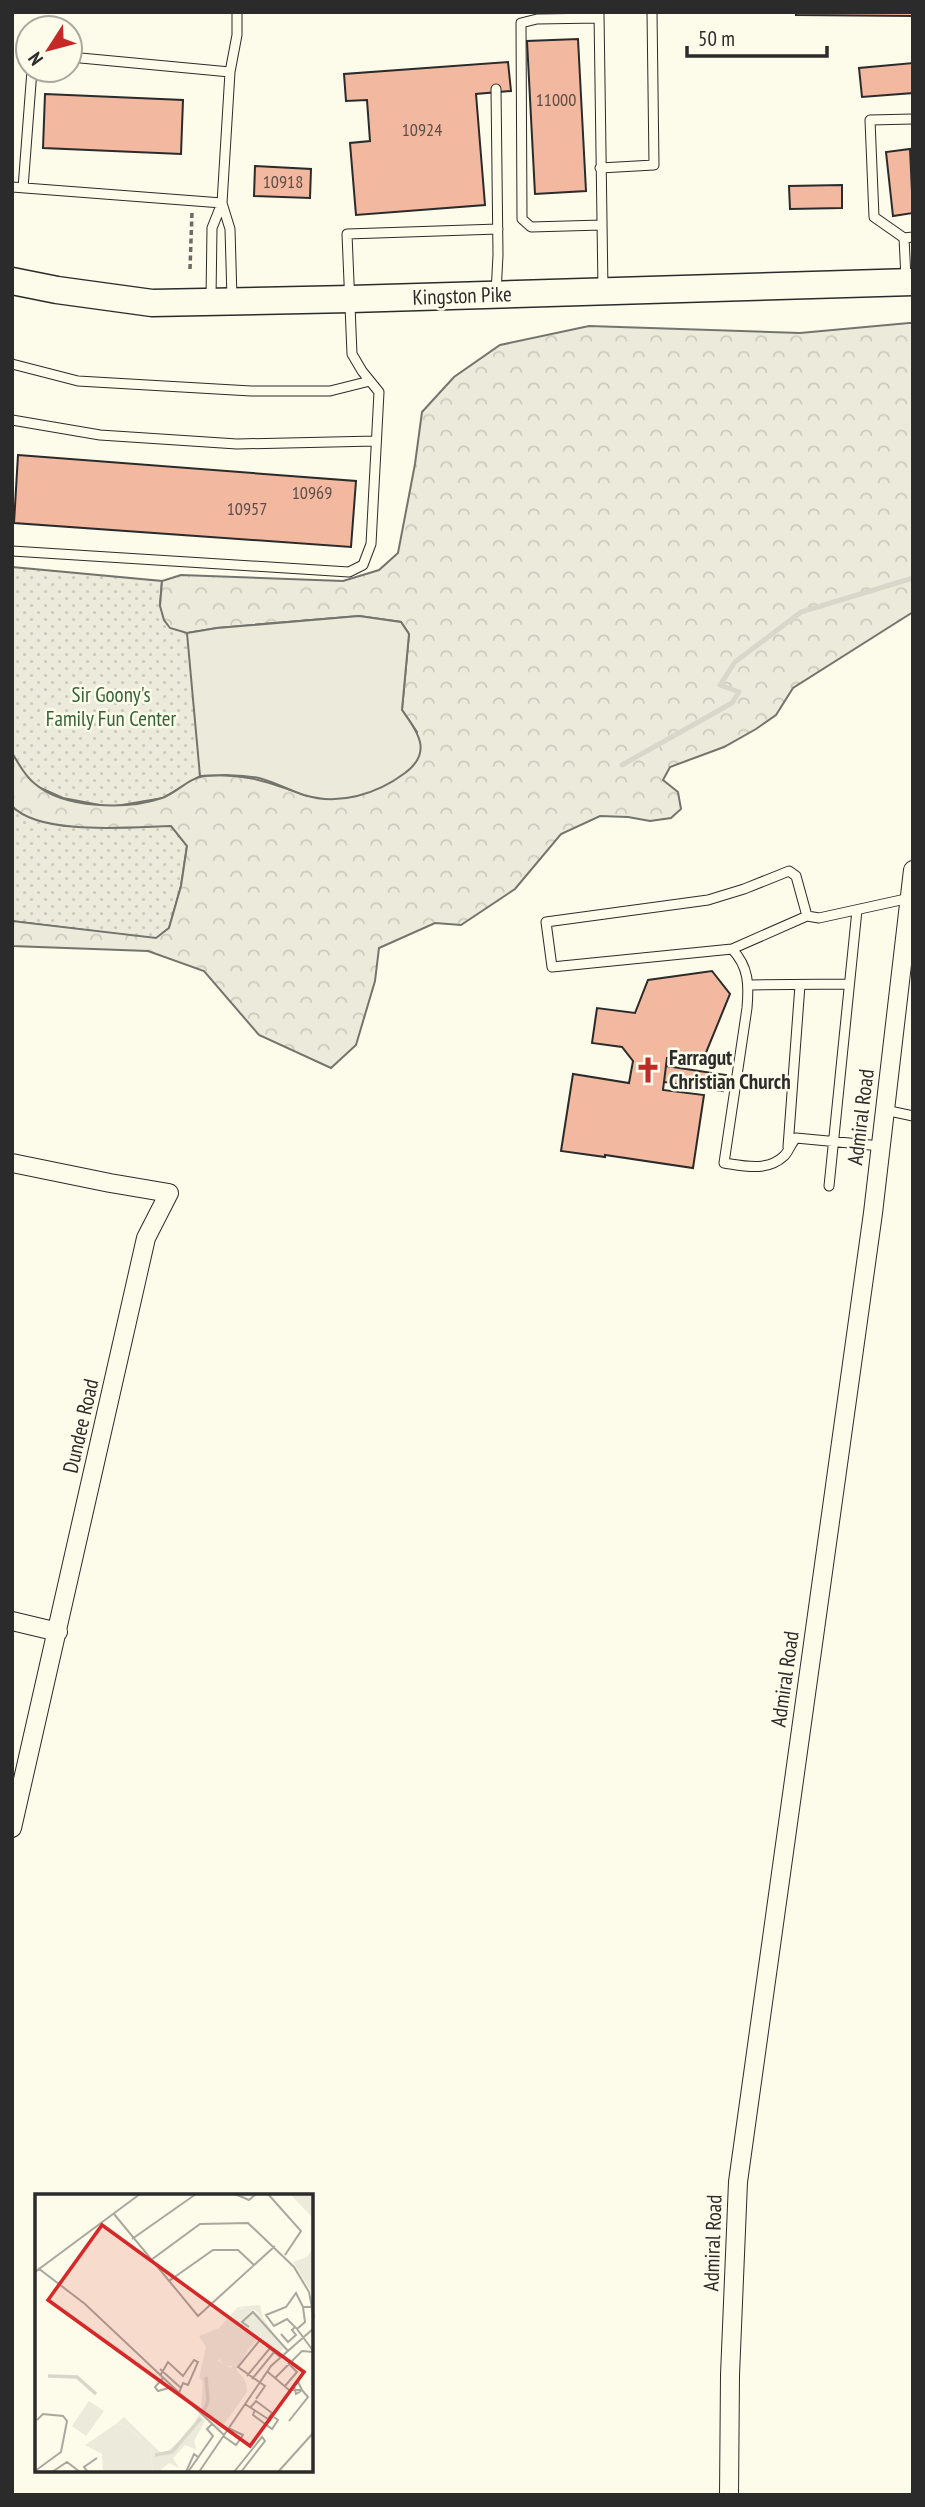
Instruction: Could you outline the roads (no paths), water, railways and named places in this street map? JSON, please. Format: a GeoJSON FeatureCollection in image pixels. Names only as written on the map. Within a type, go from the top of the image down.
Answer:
{"type":"FeatureCollection","features":[{"type":"Feature","properties":{"kind":"main road","name":"Kingston Pike"},"geometry":{"type":"LineString","coordinates":[[13,284],[152,303],[910,282]]}},
{"type":"Feature","properties":{"kind":"street","name":"Admiral Road"},"geometry":{"type":"LineString","coordinates":[[729,2495],[730,2375],[738,2182],[885,1110],[906,985],[909,898],[913,870]]}},
{"type":"Feature","properties":{"kind":"street","name":"Dundee Road"},"geometry":{"type":"LineString","coordinates":[[12,1163],[110,1184],[169,1193],[146,1238],[12,1828]]}},
{"type":"Feature","properties":{"kind":"street"},"geometry":{"type":"LineString","coordinates":[[12,1621],[58,1632]]}},
{"type":"Feature","properties":{"kind":"lane"},"geometry":{"type":"LineString","coordinates":[[222,302],[212,228],[222,203],[230,72],[237,36],[237,12]]}},
{"type":"Feature","properties":{"kind":"lane"},"geometry":{"type":"LineString","coordinates":[[600,168],[654,165],[652,12]]}},
{"type":"Feature","properties":{"kind":"lane"},"geometry":{"type":"LineString","coordinates":[[602,225],[531,226],[522,219],[521,23],[537,19],[599,15],[603,292]]}},
{"type":"Feature","properties":{"kind":"lane"},"geometry":{"type":"LineString","coordinates":[[84,58],[230,72]]}},
{"type":"Feature","properties":{"kind":"lane"},"geometry":{"type":"LineString","coordinates":[[23,188],[31,84]]}},
{"type":"Feature","properties":{"kind":"lane"},"geometry":{"type":"LineString","coordinates":[[496,89],[496,295]]}},
{"type":"Feature","properties":{"kind":"lane"},"geometry":{"type":"LineString","coordinates":[[910,282],[909,238],[874,218],[870,120],[913,120]]}},
{"type":"Feature","properties":{"kind":"lane"},"geometry":{"type":"LineString","coordinates":[[12,187],[222,203]]}},
{"type":"Feature","properties":{"kind":"lane"},"geometry":{"type":"LineString","coordinates":[[222,203],[230,229],[222,302]]}},
{"type":"Feature","properties":{"kind":"lane"},"geometry":{"type":"LineString","coordinates":[[12,551],[349,572],[363,565],[371,544],[379,392],[352,354],[347,234],[498,229]]}},
{"type":"Feature","properties":{"kind":"lane"},"geometry":{"type":"LineString","coordinates":[[12,364],[78,381],[238,391],[330,391],[370,381]]}},
{"type":"Feature","properties":{"kind":"lane"},"geometry":{"type":"LineString","coordinates":[[12,420],[100,435],[237,444],[376,441]]}},
{"type":"Feature","properties":{"kind":"lane"},"geometry":{"type":"LineString","coordinates":[[807,916],[796,876],[789,871],[708,900],[546,922],[552,967],[732,949],[807,916],[819,918],[909,898]]}},
{"type":"Feature","properties":{"kind":"lane"},"geometry":{"type":"LineString","coordinates":[[829,1186],[858,909]]}},
{"type":"Feature","properties":{"kind":"lane"},"geometry":{"type":"LineString","coordinates":[[732,949],[743,961],[749,985],[724,1163],[755,1168],[770,1164],[784,1156],[796,1138],[881,1146]]}},
{"type":"Feature","properties":{"kind":"lane"},"geometry":{"type":"LineString","coordinates":[[749,985],[849,984]]}},
{"type":"Feature","properties":{"kind":"lane"},"geometry":{"type":"LineString","coordinates":[[788,1149],[800,985]]}},
{"type":"Feature","properties":{"kind":"lane"},"geometry":{"type":"LineString","coordinates":[[885,1110],[913,1116]]}},
{"type":"Feature","properties":{"kind":"waterway"},"geometry":{"type":"LineString","coordinates":[[622,765],[732,703],[739,692],[720,685],[735,662],[801,612],[913,578]]}},
{"type":"Feature","properties":{"kind":"place","name":"Farragut Christian Church"},"geometry":{"type":"Point","coordinates":[648,1070]}},
{"type":"Feature","properties":{"kind":"park label","name":"Sir Goony's Family Fun Center"},"geometry":{"type":"Point","coordinates":[111,707]}}]}
